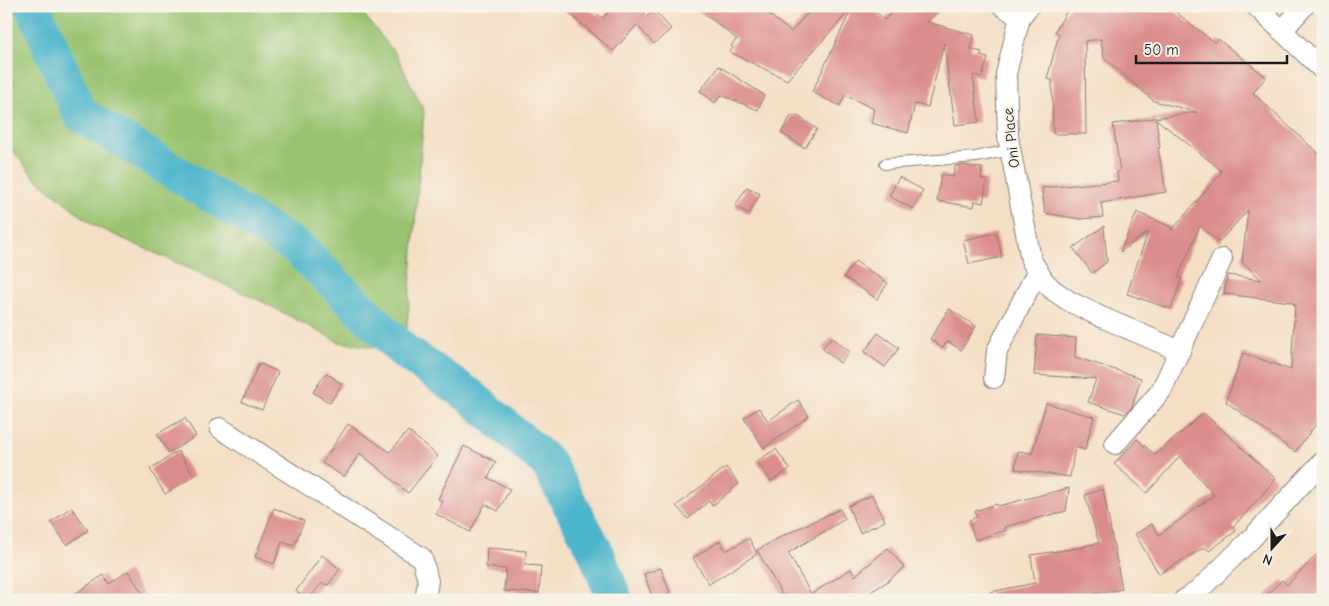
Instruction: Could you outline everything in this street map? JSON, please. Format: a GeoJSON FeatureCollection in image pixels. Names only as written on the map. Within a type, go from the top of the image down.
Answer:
{"type":"FeatureCollection","features":[{"type":"Feature","properties":{"kind":"street"},"geometry":{"type":"LineString","coordinates":[[1003,6],[1025,12]]}},
{"type":"Feature","properties":{"kind":"street"},"geometry":{"type":"LineString","coordinates":[[1256,6],[1323,70]]}},
{"type":"Feature","properties":{"kind":"street"},"geometry":{"type":"LineString","coordinates":[[1282,31],[1304,6]]}},
{"type":"Feature","properties":{"kind":"street","name":"Oni Place"},"geometry":{"type":"LineString","coordinates":[[1025,12],[1006,74],[1008,137],[1031,260],[1037,272]]}},
{"type":"Feature","properties":{"kind":"street"},"geometry":{"type":"LineString","coordinates":[[1116,444],[1161,391],[1222,259]]}},
{"type":"Feature","properties":{"kind":"street"},"geometry":{"type":"LineString","coordinates":[[994,378],[997,351],[1037,272],[1052,290],[1069,301],[1180,351]]}},
{"type":"Feature","properties":{"kind":"street"},"geometry":{"type":"LineString","coordinates":[[220,428],[422,558],[428,581],[425,600]]}},
{"type":"Feature","properties":{"kind":"street"},"geometry":{"type":"LineString","coordinates":[[1184,600],[1198,591],[1252,538],[1323,461]]}},
{"type":"Feature","properties":{"kind":"lane"},"geometry":{"type":"LineString","coordinates":[[885,164],[952,160],[1010,150]]}},
{"type":"Feature","properties":{"kind":"green space"},"geometry":{"type":"Polygon","coordinates":[[[6,6],[357,6],[397,56],[424,111],[405,352],[339,342],[259,300],[93,225],[34,177],[6,142],[6,6]]]}},
{"type":"Feature","properties":{"kind":"building"},"geometry":{"type":"Polygon","coordinates":[[[561,6],[583,6],[603,18],[613,6],[637,6],[648,16],[654,10],[671,29],[654,44],[637,25],[613,51],[561,6]]]}},
{"type":"Feature","properties":{"kind":"building"},"geometry":{"type":"Polygon","coordinates":[[[695,6],[758,6],[791,32],[814,6],[871,6],[884,20],[899,6],[944,6],[927,22],[974,35],[971,49],[982,52],[980,56],[988,58],[982,77],[973,75],[979,122],[955,125],[944,43],[928,107],[915,104],[908,133],[871,123],[874,109],[845,95],[840,106],[812,92],[852,8],[787,80],[730,52],[733,48],[731,46],[737,39],[695,6]]]}},
{"type":"Feature","properties":{"kind":"building"},"geometry":{"type":"Polygon","coordinates":[[[1070,6],[1168,6],[1215,43],[1218,39],[1266,77],[1253,93],[1323,158],[1323,247],[1319,267],[1323,267],[1323,415],[1295,452],[1226,402],[1243,353],[1291,370],[1295,304],[1292,302],[1224,294],[1228,275],[1262,280],[1242,262],[1248,210],[1219,242],[1200,226],[1178,277],[1182,278],[1171,309],[1127,294],[1148,232],[1120,252],[1137,212],[1171,227],[1172,230],[1222,172],[1215,165],[1156,119],[1160,148],[1158,148],[1166,192],[1101,203],[1103,217],[1080,219],[1045,213],[1042,188],[1118,181],[1117,172],[1120,171],[1113,124],[1197,112],[1154,101],[1104,58],[1101,39],[1085,41],[1086,134],[1053,134],[1052,80],[1047,79],[1059,34],[1055,31],[1070,6]]]}},
{"type":"Feature","properties":{"kind":"building"},"geometry":{"type":"Polygon","coordinates":[[[719,66],[764,95],[758,110],[721,95],[715,103],[700,91],[719,66]]]}},
{"type":"Feature","properties":{"kind":"building"},"geometry":{"type":"Polygon","coordinates":[[[791,116],[798,116],[817,129],[805,148],[781,133],[791,116]]]}},
{"type":"Feature","properties":{"kind":"building"},"geometry":{"type":"Polygon","coordinates":[[[963,165],[982,168],[981,179],[987,180],[983,203],[975,201],[974,207],[937,201],[941,174],[953,177],[955,166],[963,165]]]}},
{"type":"Feature","properties":{"kind":"building"},"geometry":{"type":"Polygon","coordinates":[[[899,177],[923,190],[913,209],[889,196],[899,177]]]}},
{"type":"Feature","properties":{"kind":"building"},"geometry":{"type":"Polygon","coordinates":[[[747,187],[760,194],[749,214],[735,206],[747,187]]]}},
{"type":"Feature","properties":{"kind":"building"},"geometry":{"type":"Polygon","coordinates":[[[1104,226],[1107,262],[1092,273],[1073,248],[1104,226]]]}},
{"type":"Feature","properties":{"kind":"building"},"geometry":{"type":"Polygon","coordinates":[[[996,233],[1002,257],[969,264],[963,240],[996,233]]]}},
{"type":"Feature","properties":{"kind":"building"},"geometry":{"type":"Polygon","coordinates":[[[855,261],[888,283],[877,299],[844,277],[855,261]]]}},
{"type":"Feature","properties":{"kind":"building"},"geometry":{"type":"Polygon","coordinates":[[[949,309],[976,326],[961,350],[947,341],[942,348],[930,339],[949,309]]]}},
{"type":"Feature","properties":{"kind":"building"},"geometry":{"type":"Polygon","coordinates":[[[878,333],[899,348],[885,367],[864,352],[878,333]]]}},
{"type":"Feature","properties":{"kind":"building"},"geometry":{"type":"Polygon","coordinates":[[[1037,335],[1076,338],[1075,357],[1141,378],[1132,407],[1125,414],[1088,402],[1096,379],[1034,375],[1037,335]]]}},
{"type":"Feature","properties":{"kind":"building"},"geometry":{"type":"Polygon","coordinates":[[[832,337],[850,352],[840,363],[822,348],[832,337]]]}},
{"type":"Feature","properties":{"kind":"building"},"geometry":{"type":"Polygon","coordinates":[[[259,363],[278,372],[262,410],[242,402],[259,363]]]}},
{"type":"Feature","properties":{"kind":"building"},"geometry":{"type":"Polygon","coordinates":[[[326,373],[342,384],[330,403],[313,392],[326,373]]]}},
{"type":"Feature","properties":{"kind":"building"},"geometry":{"type":"Polygon","coordinates":[[[798,400],[809,416],[764,448],[744,418],[759,408],[768,421],[798,400]]]}},
{"type":"Feature","properties":{"kind":"building"},"geometry":{"type":"Polygon","coordinates":[[[1046,403],[1094,417],[1085,450],[1075,447],[1070,477],[1015,469],[1018,451],[1032,453],[1046,403]]]}},
{"type":"Feature","properties":{"kind":"building"},"geometry":{"type":"Polygon","coordinates":[[[1204,413],[1276,479],[1233,527],[1236,531],[1209,551],[1205,547],[1159,574],[1135,534],[1152,524],[1159,535],[1214,495],[1180,456],[1147,493],[1114,464],[1137,439],[1155,455],[1204,413]]]}},
{"type":"Feature","properties":{"kind":"building"},"geometry":{"type":"Polygon","coordinates":[[[185,418],[196,436],[169,453],[157,434],[185,418]]]}},
{"type":"Feature","properties":{"kind":"building"},"geometry":{"type":"Polygon","coordinates":[[[348,424],[390,452],[408,431],[438,456],[408,493],[360,453],[344,477],[322,463],[348,424]]]}},
{"type":"Feature","properties":{"kind":"building"},"geometry":{"type":"Polygon","coordinates":[[[464,446],[496,462],[488,478],[510,489],[498,511],[485,504],[470,532],[436,514],[442,501],[438,499],[464,446]]]}},
{"type":"Feature","properties":{"kind":"building"},"geometry":{"type":"Polygon","coordinates":[[[776,449],[790,469],[771,481],[757,461],[776,449]]]}},
{"type":"Feature","properties":{"kind":"building"},"geometry":{"type":"Polygon","coordinates":[[[178,451],[194,476],[165,494],[150,469],[178,451]]]}},
{"type":"Feature","properties":{"kind":"building"},"geometry":{"type":"Polygon","coordinates":[[[726,467],[739,484],[712,506],[709,501],[688,519],[676,506],[726,467]]]}},
{"type":"Feature","properties":{"kind":"building"},"geometry":{"type":"Polygon","coordinates":[[[1069,488],[1066,511],[1004,527],[1006,530],[975,540],[969,520],[977,517],[975,511],[997,504],[998,506],[1069,488]]]}},
{"type":"Feature","properties":{"kind":"building"},"geometry":{"type":"Polygon","coordinates":[[[1103,489],[1122,589],[1073,598],[1073,600],[991,600],[990,592],[1035,583],[1031,555],[1085,547],[1099,543],[1085,495],[1103,489]]]}},
{"type":"Feature","properties":{"kind":"building"},"geometry":{"type":"Polygon","coordinates":[[[872,495],[885,521],[860,533],[848,506],[872,495]]]}},
{"type":"Feature","properties":{"kind":"building"},"geometry":{"type":"Polygon","coordinates":[[[71,507],[88,530],[67,545],[51,522],[71,507]]]}},
{"type":"Feature","properties":{"kind":"building"},"geometry":{"type":"Polygon","coordinates":[[[274,508],[304,521],[294,546],[282,542],[274,564],[255,557],[274,508]]]}},
{"type":"Feature","properties":{"kind":"building"},"geometry":{"type":"Polygon","coordinates":[[[840,509],[845,519],[788,553],[811,594],[851,569],[855,576],[888,548],[904,567],[888,581],[858,600],[785,600],[757,550],[840,509]]]}},
{"type":"Feature","properties":{"kind":"building"},"geometry":{"type":"Polygon","coordinates":[[[749,538],[757,554],[709,584],[693,558],[720,541],[726,551],[749,538]]]}},
{"type":"Feature","properties":{"kind":"building"},"geometry":{"type":"Polygon","coordinates":[[[487,548],[526,551],[525,565],[541,566],[539,593],[504,591],[506,569],[486,567],[487,548]]]}},
{"type":"Feature","properties":{"kind":"building"},"geometry":{"type":"Polygon","coordinates":[[[1323,548],[1323,600],[1261,600],[1282,580],[1287,585],[1323,548]]]}},
{"type":"Feature","properties":{"kind":"building"},"geometry":{"type":"Polygon","coordinates":[[[322,555],[340,569],[328,585],[322,583],[308,600],[296,591],[322,555]]]}},
{"type":"Feature","properties":{"kind":"building"},"geometry":{"type":"Polygon","coordinates":[[[661,568],[670,593],[653,599],[644,574],[661,568]]]}},
{"type":"Feature","properties":{"kind":"building"},"geometry":{"type":"Polygon","coordinates":[[[128,571],[147,600],[65,600],[104,575],[109,584],[128,571]]]}},
{"type":"Feature","properties":{"kind":"waterway"},"geometry":{"type":"LineString","coordinates":[[33,6],[80,114],[299,249],[405,352],[470,396],[547,462],[595,550],[615,600]]}}]}
